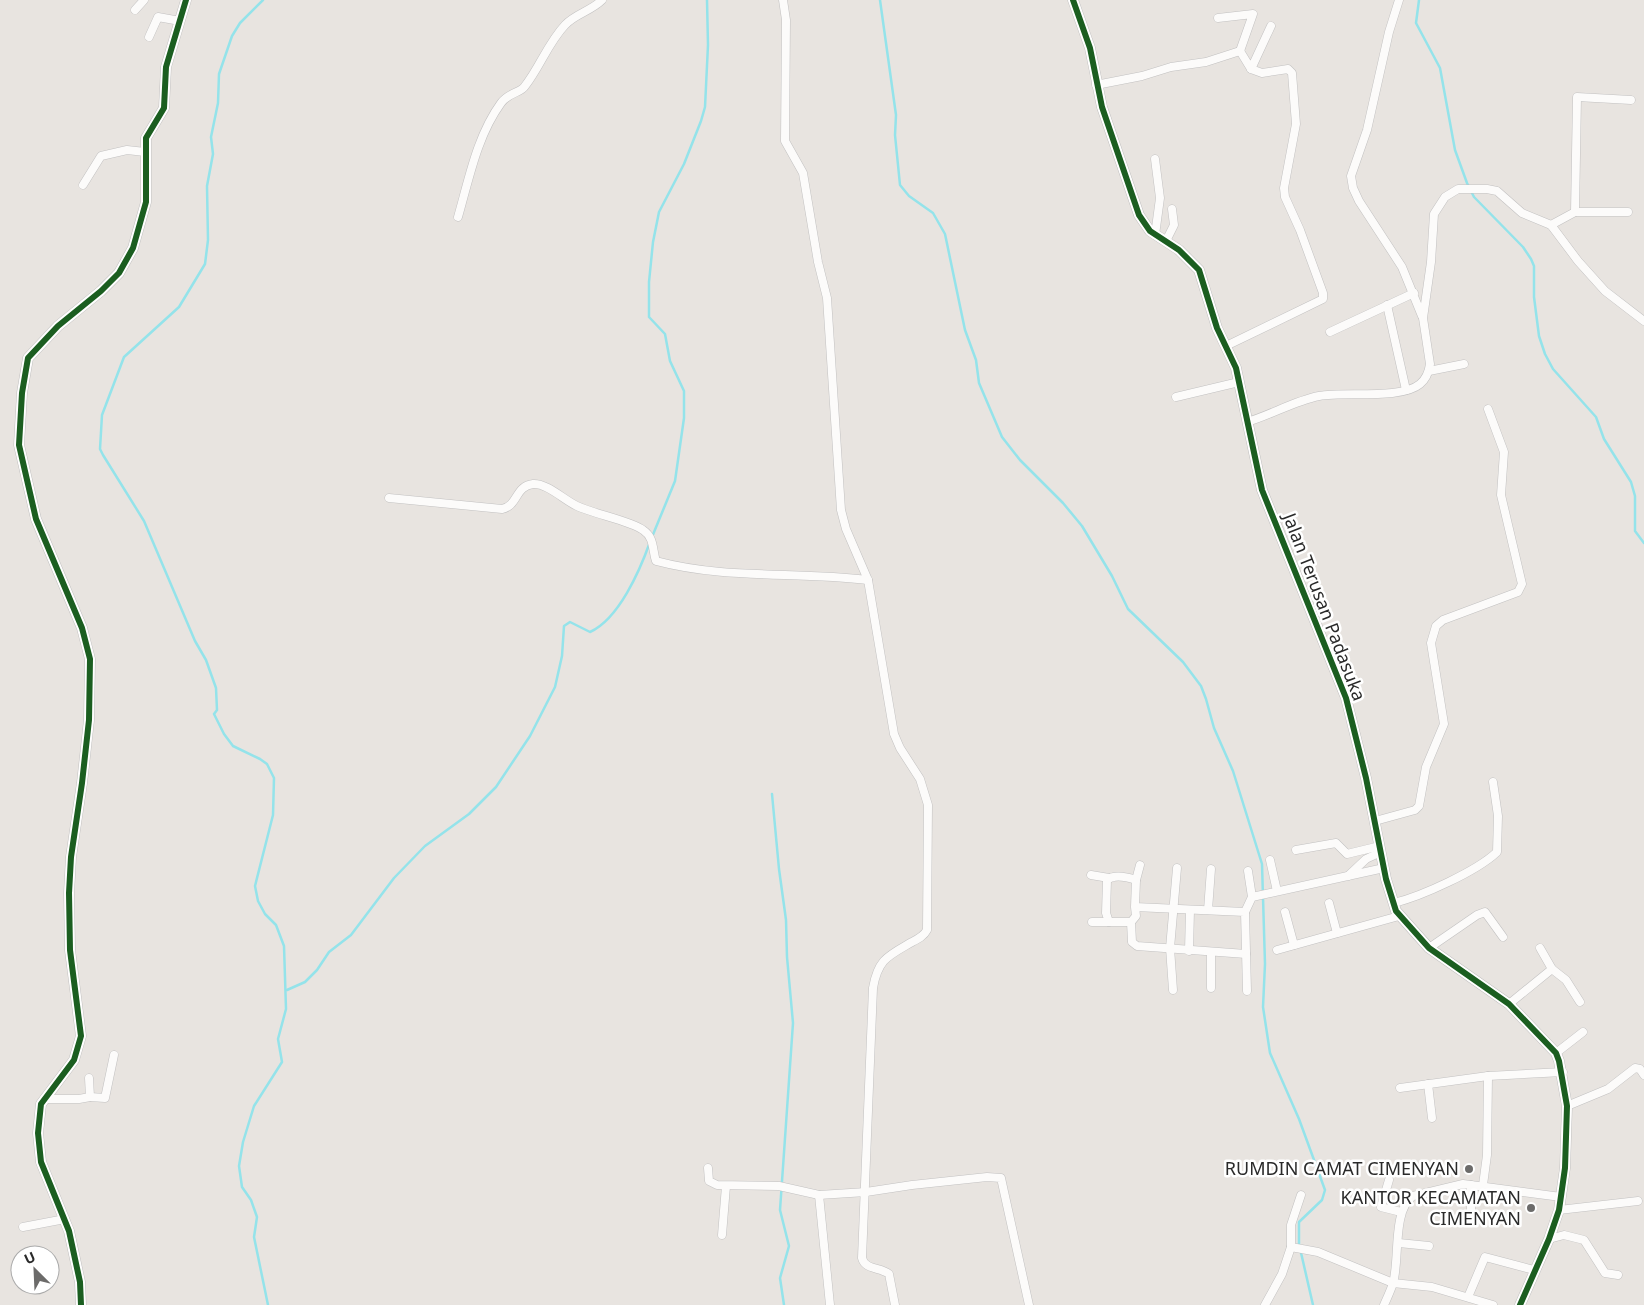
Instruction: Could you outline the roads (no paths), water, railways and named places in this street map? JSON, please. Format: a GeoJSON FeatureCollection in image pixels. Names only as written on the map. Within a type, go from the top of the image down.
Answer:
{"type":"FeatureCollection","features":[{"type":"Feature","properties":{"kind":"street"},"geometry":{"type":"LineString","coordinates":[[135,10],[144,0]]}},
{"type":"Feature","properties":{"kind":"street"},"geometry":{"type":"LineString","coordinates":[[81,1305],[80,1282],[65,1218],[39,1155],[39,1111],[44,1099],[74,1060],[81,1036],[70,950],[69,893],[71,857],[82,783],[91,687],[90,658],[82,628],[36,519],[19,445],[22,393],[27,361],[35,350],[65,319],[102,291],[128,260],[146,202],[145,152],[148,132],[164,108],[166,67],[185,0]]}},
{"type":"Feature","properties":{"kind":"street"},"geometry":{"type":"LineString","coordinates":[[458,217],[477,149],[500,104],[509,94],[525,88],[549,45],[564,26],[570,20],[594,8],[602,0]]}},
{"type":"Feature","properties":{"kind":"street"},"geometry":{"type":"LineString","coordinates":[[783,0],[786,20],[785,141],[802,173],[818,262],[827,298],[841,510],[846,529],[868,580],[894,734],[900,748],[920,780],[930,814],[927,930],[923,936],[888,956],[881,963],[873,988],[863,1261],[869,1267],[882,1269],[889,1274],[895,1305]]}},
{"type":"Feature","properties":{"kind":"street","name":"Jalan Terusan Padasuka"},"geometry":{"type":"LineString","coordinates":[[1073,0],[1090,48],[1096,85],[1139,215],[1155,234],[1186,256],[1199,270],[1217,328],[1236,368],[1264,495],[1346,698],[1384,868],[1399,916],[1429,948],[1509,1004],[1556,1053],[1562,1072],[1567,1106],[1565,1168],[1561,1197],[1559,1210],[1549,1239],[1520,1305]]}},
{"type":"Feature","properties":{"kind":"street"},"geometry":{"type":"LineString","coordinates":[[1247,422],[1320,396],[1380,394],[1406,390],[1422,384],[1429,371],[1430,364],[1423,318],[1414,293],[1402,267],[1359,201],[1353,188],[1351,176],[1367,130],[1389,32],[1399,0]]}},
{"type":"Feature","properties":{"kind":"street"},"geometry":{"type":"LineString","coordinates":[[1218,18],[1253,14],[1240,51]]}},
{"type":"Feature","properties":{"kind":"street"},"geometry":{"type":"LineString","coordinates":[[149,37],[158,17],[180,21]]}},
{"type":"Feature","properties":{"kind":"street"},"geometry":{"type":"LineString","coordinates":[[1251,69],[1271,26]]}},
{"type":"Feature","properties":{"kind":"street"},"geometry":{"type":"LineString","coordinates":[[1096,85],[1142,76],[1171,66],[1206,62],[1240,51]]}},
{"type":"Feature","properties":{"kind":"street"},"geometry":{"type":"LineString","coordinates":[[1226,346],[1320,302],[1323,294],[1300,230],[1285,197],[1284,188],[1296,124],[1292,73],[1288,69],[1262,74],[1251,69],[1240,51]]}},
{"type":"Feature","properties":{"kind":"street"},"geometry":{"type":"LineString","coordinates":[[1575,212],[1577,97],[1631,100]]}},
{"type":"Feature","properties":{"kind":"street"},"geometry":{"type":"LineString","coordinates":[[84,185],[101,156],[128,150],[145,152]]}},
{"type":"Feature","properties":{"kind":"street"},"geometry":{"type":"LineString","coordinates":[[1155,159],[1160,198],[1155,234]]}},
{"type":"Feature","properties":{"kind":"street"},"geometry":{"type":"LineString","coordinates":[[1423,318],[1431,262],[1434,214],[1439,204],[1450,192],[1458,189],[1487,188],[1497,191],[1522,213],[1551,225],[1578,261],[1606,291],[1644,321]]}},
{"type":"Feature","properties":{"kind":"street"},"geometry":{"type":"LineString","coordinates":[[1166,241],[1174,225],[1172,209]]}},
{"type":"Feature","properties":{"kind":"street"},"geometry":{"type":"LineString","coordinates":[[1551,225],[1575,212],[1628,212]]}},
{"type":"Feature","properties":{"kind":"street"},"geometry":{"type":"LineString","coordinates":[[1330,332],[1414,293]]}},
{"type":"Feature","properties":{"kind":"street"},"geometry":{"type":"LineString","coordinates":[[1387,305],[1406,390]]}},
{"type":"Feature","properties":{"kind":"street"},"geometry":{"type":"LineString","coordinates":[[1429,371],[1464,364]]}},
{"type":"Feature","properties":{"kind":"street"},"geometry":{"type":"LineString","coordinates":[[1176,397],[1239,382]]}},
{"type":"Feature","properties":{"kind":"street"},"geometry":{"type":"LineString","coordinates":[[1375,821],[1415,810],[1419,806],[1426,767],[1444,724],[1431,643],[1432,634],[1436,626],[1443,620],[1518,592],[1521,589],[1522,584],[1501,495],[1504,452],[1488,409]]}},
{"type":"Feature","properties":{"kind":"street"},"geometry":{"type":"LineString","coordinates":[[388,498],[502,509],[512,504],[520,489],[535,484],[544,485],[556,495],[577,506],[642,529],[653,544],[656,561],[734,574],[868,580]]}},
{"type":"Feature","properties":{"kind":"street"},"geometry":{"type":"LineString","coordinates":[[1394,903],[1425,892],[1470,870],[1488,860],[1497,852],[1498,816],[1492,782]]}},
{"type":"Feature","properties":{"kind":"street"},"geometry":{"type":"LineString","coordinates":[[1296,850],[1336,843],[1347,854],[1380,849]]}},
{"type":"Feature","properties":{"kind":"street"},"geometry":{"type":"LineString","coordinates":[[1347,877],[1380,849]]}},
{"type":"Feature","properties":{"kind":"street"},"geometry":{"type":"LineString","coordinates":[[1270,860],[1277,891]]}},
{"type":"Feature","properties":{"kind":"street"},"geometry":{"type":"LineString","coordinates":[[1140,865],[1136,880],[1136,916],[1131,922],[1132,942],[1134,945],[1189,951],[1246,954]]}},
{"type":"Feature","properties":{"kind":"street"},"geometry":{"type":"LineString","coordinates":[[1173,990],[1170,948],[1172,909],[1178,868]]}},
{"type":"Feature","properties":{"kind":"street"},"geometry":{"type":"LineString","coordinates":[[1252,897],[1384,868]]}},
{"type":"Feature","properties":{"kind":"street"},"geometry":{"type":"LineString","coordinates":[[1208,910],[1211,869]]}},
{"type":"Feature","properties":{"kind":"street"},"geometry":{"type":"LineString","coordinates":[[1247,991],[1245,912],[1252,897],[1248,871]]}},
{"type":"Feature","properties":{"kind":"street"},"geometry":{"type":"LineString","coordinates":[[1091,875],[1109,878],[1115,876],[1136,880]]}},
{"type":"Feature","properties":{"kind":"street"},"geometry":{"type":"LineString","coordinates":[[1109,878],[1107,880],[1106,913],[1109,922]]}},
{"type":"Feature","properties":{"kind":"street"},"geometry":{"type":"LineString","coordinates":[[1329,903],[1337,933]]}},
{"type":"Feature","properties":{"kind":"street"},"geometry":{"type":"LineString","coordinates":[[1135,907],[1245,912]]}},
{"type":"Feature","properties":{"kind":"street"},"geometry":{"type":"LineString","coordinates":[[1189,951],[1190,910]]}},
{"type":"Feature","properties":{"kind":"street"},"geometry":{"type":"LineString","coordinates":[[1285,912],[1294,945]]}},
{"type":"Feature","properties":{"kind":"street"},"geometry":{"type":"LineString","coordinates":[[1429,948],[1477,915],[1485,912],[1503,938]]}},
{"type":"Feature","properties":{"kind":"street"},"geometry":{"type":"LineString","coordinates":[[1277,950],[1399,916]]}},
{"type":"Feature","properties":{"kind":"street"},"geometry":{"type":"LineString","coordinates":[[1092,922],[1131,922]]}},
{"type":"Feature","properties":{"kind":"street"},"geometry":{"type":"LineString","coordinates":[[1540,948],[1552,969],[1566,980],[1580,1002]]}},
{"type":"Feature","properties":{"kind":"street"},"geometry":{"type":"LineString","coordinates":[[1211,952],[1211,988]]}},
{"type":"Feature","properties":{"kind":"street"},"geometry":{"type":"LineString","coordinates":[[1509,1004],[1552,969]]}},
{"type":"Feature","properties":{"kind":"street"},"geometry":{"type":"LineString","coordinates":[[1556,1053],[1583,1032]]}},
{"type":"Feature","properties":{"kind":"street"},"geometry":{"type":"LineString","coordinates":[[44,1099],[105,1098],[114,1055]]}},
{"type":"Feature","properties":{"kind":"street"},"geometry":{"type":"LineString","coordinates":[[1567,1106],[1608,1089],[1636,1068],[1640,1069],[1644,1075]]}},
{"type":"Feature","properties":{"kind":"street"},"geometry":{"type":"LineString","coordinates":[[1400,1088],[1488,1076],[1562,1072]]}},
{"type":"Feature","properties":{"kind":"street"},"geometry":{"type":"LineString","coordinates":[[1483,1185],[1487,1155],[1488,1076]]}},
{"type":"Feature","properties":{"kind":"street"},"geometry":{"type":"LineString","coordinates":[[89,1078],[90,1097]]}},
{"type":"Feature","properties":{"kind":"street"},"geometry":{"type":"LineString","coordinates":[[1428,1084],[1432,1118]]}},
{"type":"Feature","properties":{"kind":"street"},"geometry":{"type":"LineString","coordinates":[[708,1168],[709,1181],[726,1186],[779,1186],[819,1195],[866,1192],[987,1177],[1001,1178],[1030,1305]]}},
{"type":"Feature","properties":{"kind":"street"},"geometry":{"type":"LineString","coordinates":[[1389,1180],[1381,1207],[1401,1212]]}},
{"type":"Feature","properties":{"kind":"street"},"geometry":{"type":"LineString","coordinates":[[1471,1185],[1471,1217]]}},
{"type":"Feature","properties":{"kind":"street"},"geometry":{"type":"LineString","coordinates":[[1384,1305],[1394,1283],[1401,1212],[1407,1200],[1413,1196],[1447,1188],[1483,1185],[1561,1197]]}},
{"type":"Feature","properties":{"kind":"street"},"geometry":{"type":"LineString","coordinates":[[722,1235],[726,1186]]}},
{"type":"Feature","properties":{"kind":"street"},"geometry":{"type":"LineString","coordinates":[[819,1195],[830,1305]]}},
{"type":"Feature","properties":{"kind":"street"},"geometry":{"type":"LineString","coordinates":[[1264,1305],[1282,1274],[1291,1247],[1290,1225],[1301,1195]]}},
{"type":"Feature","properties":{"kind":"street"},"geometry":{"type":"LineString","coordinates":[[1559,1210],[1638,1201]]}},
{"type":"Feature","properties":{"kind":"street"},"geometry":{"type":"LineString","coordinates":[[23,1227],[65,1218]]}},
{"type":"Feature","properties":{"kind":"street"},"geometry":{"type":"LineString","coordinates":[[1549,1239],[1564,1235],[1584,1240],[1606,1273],[1618,1275]]}},
{"type":"Feature","properties":{"kind":"street"},"geometry":{"type":"LineString","coordinates":[[1399,1243],[1429,1246]]}},
{"type":"Feature","properties":{"kind":"street"},"geometry":{"type":"LineString","coordinates":[[1291,1247],[1318,1252],[1394,1283],[1432,1288],[1493,1305]]}},
{"type":"Feature","properties":{"kind":"street"},"geometry":{"type":"LineString","coordinates":[[1468,1297],[1485,1258],[1534,1270]]}},
{"type":"Feature","properties":{"kind":"waterway"},"geometry":{"type":"LineString","coordinates":[[263,0],[240,23],[232,36],[219,74],[218,103],[211,137],[213,154],[207,186],[208,240],[205,264],[179,307],[124,357],[102,415],[100,449],[144,521],[195,641],[206,660],[216,688],[217,710],[214,714],[224,734],[233,746],[267,764],[274,778],[273,815],[255,886],[258,901],[265,914],[276,925],[284,946],[286,1009],[278,1039],[282,1062],[254,1106],[243,1142],[239,1166],[242,1187],[251,1200],[257,1217],[254,1237],[268,1305]]}},
{"type":"Feature","properties":{"kind":"waterway"},"geometry":{"type":"LineString","coordinates":[[652,537],[675,481],[684,418],[684,391],[670,361],[665,334],[649,317],[649,282],[653,242],[659,212],[684,164],[705,107],[708,45],[707,0]]}},
{"type":"Feature","properties":{"kind":"waterway"},"geometry":{"type":"LineString","coordinates":[[880,0],[896,115],[895,135],[900,185],[909,196],[933,213],[945,234],[965,330],[976,360],[979,383],[1002,437],[1020,460],[1063,503],[1082,526],[1112,576],[1128,609],[1183,662],[1201,686],[1214,728],[1233,771],[1262,864],[1265,964],[1263,1007],[1270,1053],[1299,1119],[1325,1190],[1322,1200],[1299,1222],[1299,1244],[1313,1305]]}},
{"type":"Feature","properties":{"kind":"waterway"},"geometry":{"type":"LineString","coordinates":[[1419,0],[1416,23],[1440,68],[1455,150],[1467,183],[1474,197],[1523,247],[1531,259],[1534,266],[1534,297],[1539,336],[1545,354],[1553,369],[1596,417],[1604,439],[1631,482],[1635,496],[1635,531],[1644,543]]}},
{"type":"Feature","properties":{"kind":"waterway"},"geometry":{"type":"LineString","coordinates":[[287,990],[305,982],[317,970],[329,952],[351,935],[394,878],[425,846],[469,814],[496,787],[530,736],[555,687],[562,656],[564,626],[570,622],[590,632],[600,626],[627,593],[650,542]]}},
{"type":"Feature","properties":{"kind":"waterway"},"geometry":{"type":"LineString","coordinates":[[772,794],[786,920],[787,957],[793,1023],[780,1210],[789,1246],[780,1278],[784,1305]]}},
{"type":"Feature","properties":{"kind":"place","name":"RUMDIN CAMAT CIMENYAN"},"geometry":{"type":"Point","coordinates":[1469,1169]}},
{"type":"Feature","properties":{"kind":"place","name":"KANTOR KECAMATAN CIMENYAN"},"geometry":{"type":"Point","coordinates":[1531,1208]}}]}
